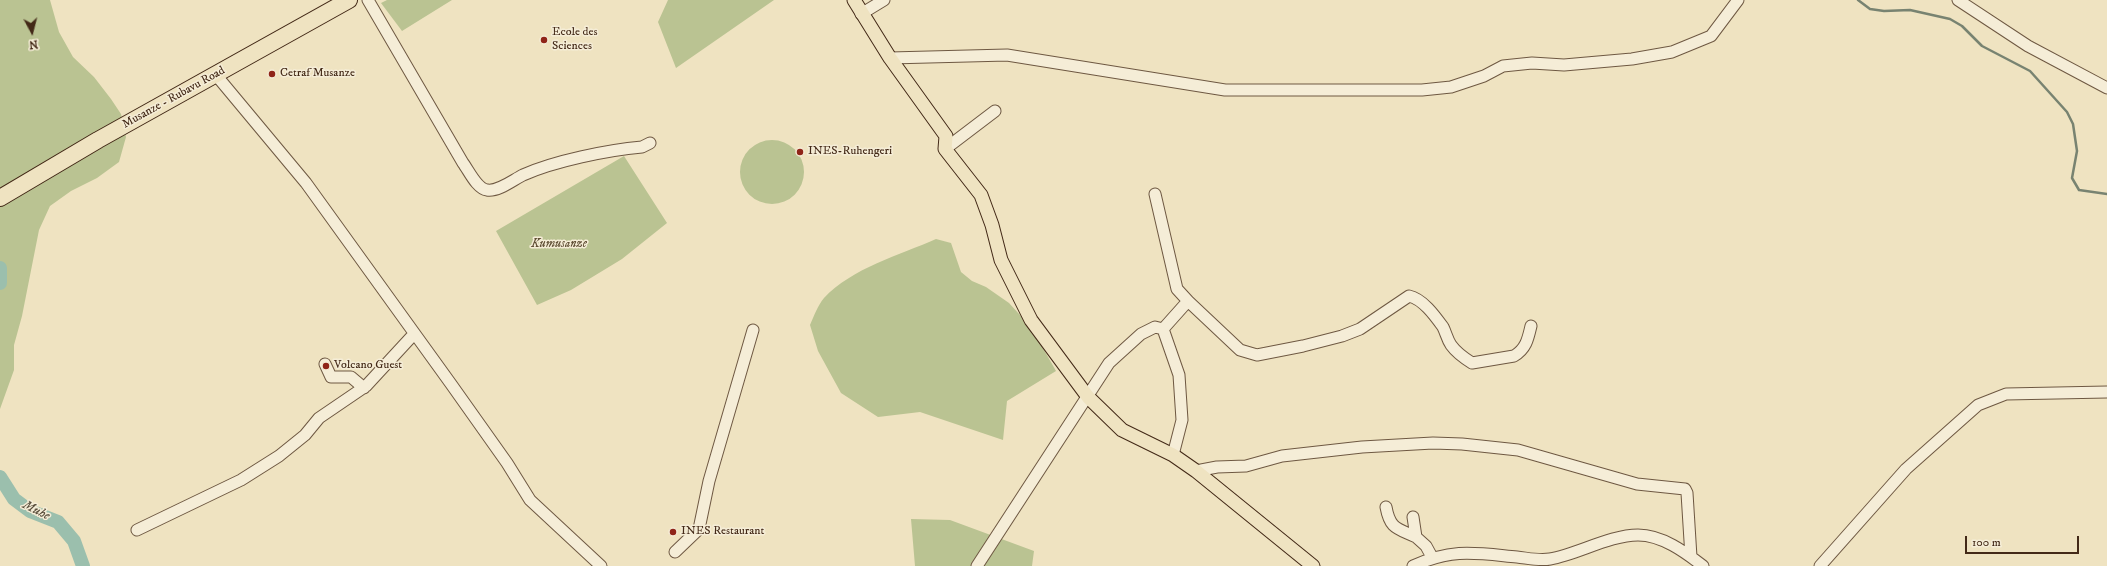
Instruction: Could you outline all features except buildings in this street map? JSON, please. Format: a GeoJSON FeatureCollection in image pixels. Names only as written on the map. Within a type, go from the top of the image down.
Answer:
{"type":"FeatureCollection","features":[{"type":"Feature","properties":{"kind":"highway","name":"Musanze - Rubavu Road"},"geometry":{"type":"LineString","coordinates":[[0,198],[98,140],[349,0]]}},
{"type":"Feature","properties":{"kind":"main road"},"geometry":{"type":"LineString","coordinates":[[854,0],[861,14],[890,58],[946,136],[945,149],[981,195],[992,225],[1001,260],[1031,320],[1088,397],[1122,430],[1173,455],[1196,471],[1313,566]]}},
{"type":"Feature","properties":{"kind":"street"},"geometry":{"type":"LineString","coordinates":[[368,0],[463,163],[480,188],[487,191],[497,188],[523,175],[551,165],[642,147],[650,143]]}},
{"type":"Feature","properties":{"kind":"street"},"geometry":{"type":"LineString","coordinates":[[861,14],[884,0]]}},
{"type":"Feature","properties":{"kind":"street"},"geometry":{"type":"LineString","coordinates":[[890,58],[1007,55],[1225,90],[1422,90],[1450,87],[1490,74],[1503,66],[1532,63],[1564,65],[1632,59],[1672,52],[1711,36],[1738,0]]}},
{"type":"Feature","properties":{"kind":"street"},"geometry":{"type":"LineString","coordinates":[[1958,0],[2028,46],[2107,88]]}},
{"type":"Feature","properties":{"kind":"street"},"geometry":{"type":"LineString","coordinates":[[216,75],[306,183],[506,463],[530,500],[601,566]]}},
{"type":"Feature","properties":{"kind":"street"},"geometry":{"type":"LineString","coordinates":[[945,149],[995,111]]}},
{"type":"Feature","properties":{"kind":"street"},"geometry":{"type":"LineString","coordinates":[[1155,194],[1177,288],[1188,301],[1240,350],[1257,355],[1303,346],[1348,334],[1360,329],[1409,296],[1414,297],[1429,310],[1443,328],[1451,344],[1458,353],[1472,363],[1514,356],[1520,353],[1527,343],[1530,326]]}},
{"type":"Feature","properties":{"kind":"street"},"geometry":{"type":"LineString","coordinates":[[1162,329],[1188,301]]}},
{"type":"Feature","properties":{"kind":"street"},"geometry":{"type":"LineString","coordinates":[[977,566],[1110,363],[1141,334],[1154,327],[1162,329]]}},
{"type":"Feature","properties":{"kind":"street"},"geometry":{"type":"LineString","coordinates":[[1162,329],[1179,375],[1182,420],[1173,455]]}},
{"type":"Feature","properties":{"kind":"street"},"geometry":{"type":"LineString","coordinates":[[674,552],[699,529],[709,481],[753,330]]}},
{"type":"Feature","properties":{"kind":"street"},"geometry":{"type":"LineString","coordinates":[[137,530],[241,480],[279,456],[305,434],[319,418],[364,388],[414,334]]}},
{"type":"Feature","properties":{"kind":"street"},"geometry":{"type":"LineString","coordinates":[[325,364],[330,377],[351,377],[364,388]]}},
{"type":"Feature","properties":{"kind":"street"},"geometry":{"type":"LineString","coordinates":[[1820,566],[1906,469],[1978,405],[2006,394],[2107,392]]}},
{"type":"Feature","properties":{"kind":"street"},"geometry":{"type":"LineString","coordinates":[[1196,471],[1216,466],[1246,466],[1282,456],[1362,447],[1433,444],[1518,450],[1637,484],[1685,489],[1687,493],[1691,557]]}},
{"type":"Feature","properties":{"kind":"street"},"geometry":{"type":"LineString","coordinates":[[1386,507],[1389,520],[1393,526],[1416,537],[1426,546],[1432,558]]}},
{"type":"Feature","properties":{"kind":"street"},"geometry":{"type":"LineString","coordinates":[[1413,517],[1416,537]]}},
{"type":"Feature","properties":{"kind":"street"},"geometry":{"type":"LineString","coordinates":[[1413,566],[1432,558],[1461,552],[1544,559],[1617,539],[1638,535],[1658,540],[1681,550],[1703,566]]}},
{"type":"Feature","properties":{"kind":"green space"},"geometry":{"type":"Polygon","coordinates":[[[0,0],[50,0],[59,32],[73,57],[94,77],[121,114],[126,137],[119,162],[97,178],[71,191],[50,206],[39,230],[22,316],[14,345],[14,370],[0,409],[0,0]]]}},
{"type":"Feature","properties":{"kind":"green space"},"geometry":{"type":"Polygon","coordinates":[[[387,0],[452,0],[402,31],[381,3],[387,0]]]}},
{"type":"Feature","properties":{"kind":"green space"},"geometry":{"type":"Polygon","coordinates":[[[668,0],[774,0],[676,68],[658,22],[668,0]]]}},
{"type":"Feature","properties":{"kind":"green space"},"geometry":{"type":"Polygon","coordinates":[[[772,140],[790,146],[798,154],[804,172],[798,190],[790,198],[772,204],[754,198],[746,190],[740,172],[746,154],[754,146],[772,140]]]}},
{"type":"Feature","properties":{"kind":"green space","name":"Kumusanze"},"geometry":{"type":"Polygon","coordinates":[[[624,156],[667,223],[622,259],[571,290],[537,305],[496,231],[624,156]]]}},
{"type":"Feature","properties":{"kind":"green space"},"geometry":{"type":"Polygon","coordinates":[[[936,239],[951,243],[961,272],[972,281],[986,287],[1009,303],[1031,327],[1056,371],[1007,401],[1003,440],[920,412],[878,417],[841,393],[818,351],[810,325],[824,298],[848,278],[862,270],[936,239]]]}},
{"type":"Feature","properties":{"kind":"green space"},"geometry":{"type":"Polygon","coordinates":[[[911,519],[950,520],[1034,551],[1032,566],[915,566],[911,519]]]}},
{"type":"Feature","properties":{"kind":"waterway"},"geometry":{"type":"LineString","coordinates":[[1858,0],[1870,9],[1884,11],[1910,10],[1950,19],[1962,26],[1982,46],[2030,71],[2067,112],[2073,124],[2077,151],[2072,178],[2079,190],[2107,194]]}},
{"type":"Feature","properties":{"kind":"waterway","name":"Muhe"},"geometry":{"type":"LineString","coordinates":[[0,268],[0,283]]}},
{"type":"Feature","properties":{"kind":"waterway","name":"Muhe"},"geometry":{"type":"LineString","coordinates":[[0,477],[14,499],[30,511],[58,522],[74,541],[83,566]]}},
{"type":"Feature","properties":{"kind":"place","name":"Ecole des Sciences"},"geometry":{"type":"Point","coordinates":[544,40]}},
{"type":"Feature","properties":{"kind":"place","name":"Cetraf Musanze"},"geometry":{"type":"Point","coordinates":[272,74]}},
{"type":"Feature","properties":{"kind":"place","name":"INES-Ruhengeri"},"geometry":{"type":"Point","coordinates":[800,152]}},
{"type":"Feature","properties":{"kind":"place","name":"Volcano Guest"},"geometry":{"type":"Point","coordinates":[326,366]}},
{"type":"Feature","properties":{"kind":"place","name":"INES Restaurant"},"geometry":{"type":"Point","coordinates":[673,532]}}]}
